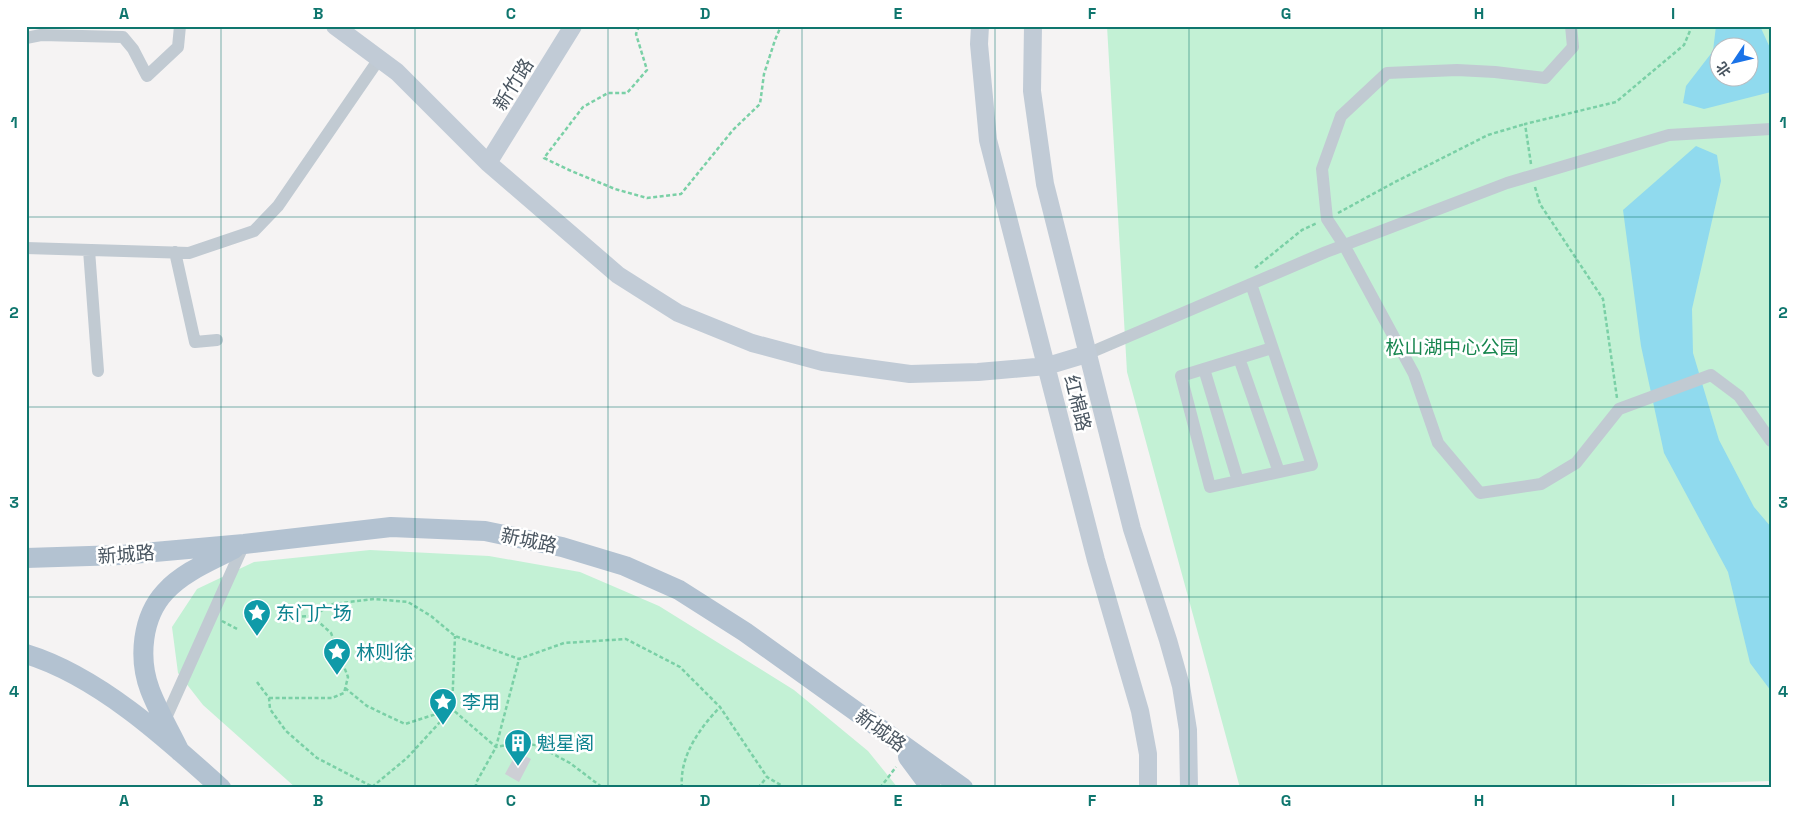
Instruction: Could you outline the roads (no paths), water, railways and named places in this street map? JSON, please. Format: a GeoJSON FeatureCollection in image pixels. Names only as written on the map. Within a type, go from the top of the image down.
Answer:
{"type":"FeatureCollection","features":[{"type":"Feature","properties":{"kind":"main road"},"geometry":{"type":"LineString","coordinates":[[335,26],[397,72],[488,164],[618,275],[678,313],[752,343],[823,362],[910,374],[978,372],[1047,366],[1088,354]]}},
{"type":"Feature","properties":{"kind":"main road","name":"新竹路"},"geometry":{"type":"LineString","coordinates":[[488,164],[573,26]]}},
{"type":"Feature","properties":{"kind":"main road","name":"红棉路"},"geometry":{"type":"LineString","coordinates":[[980,26],[979,44],[988,140],[1096,560],[1140,711],[1148,754],[1148,788]]}},
{"type":"Feature","properties":{"kind":"main road","name":"红棉路"},"geometry":{"type":"LineString","coordinates":[[1033,26],[1032,91],[1045,184],[1132,529],[1181,686],[1188,730],[1189,788]]}},
{"type":"Feature","properties":{"kind":"main road","name":"新城路"},"geometry":{"type":"LineString","coordinates":[[26,558],[121,556],[391,527],[485,531],[562,547],[625,566],[679,590],[745,632],[963,788]]}},
{"type":"Feature","properties":{"kind":"main road"},"geometry":{"type":"LineString","coordinates":[[180,752],[150,689],[144,663],[144,639],[151,613],[165,592],[182,578],[244,544]]}},
{"type":"Feature","properties":{"kind":"main road"},"geometry":{"type":"LineString","coordinates":[[26,654],[42,659],[98,687],[180,752],[221,788]]}},
{"type":"Feature","properties":{"kind":"main road"},"geometry":{"type":"LineString","coordinates":[[879,729],[912,762],[931,788]]}},
{"type":"Feature","properties":{"kind":"street"},"geometry":{"type":"LineString","coordinates":[[26,38],[41,35],[123,37],[133,49],[147,76],[178,46],[180,26]]}},
{"type":"Feature","properties":{"kind":"street"},"geometry":{"type":"LineString","coordinates":[[1571,26],[1573,47],[1545,78],[1457,70],[1387,73],[1341,116],[1322,168],[1328,219],[1414,374],[1438,443],[1480,493],[1541,484],[1576,463],[1619,409],[1711,374],[1739,396],[1771,441]]}},
{"type":"Feature","properties":{"kind":"street"},"geometry":{"type":"LineString","coordinates":[[26,248],[189,253],[254,231],[278,206],[379,59]]}},
{"type":"Feature","properties":{"kind":"street"},"geometry":{"type":"LineString","coordinates":[[1088,354],[1344,245],[1507,182],[1669,135],[1771,129]]}},
{"type":"Feature","properties":{"kind":"street"},"geometry":{"type":"LineString","coordinates":[[89,250],[98,371]]}},
{"type":"Feature","properties":{"kind":"street"},"geometry":{"type":"LineString","coordinates":[[175,252],[195,342],[217,340]]}},
{"type":"Feature","properties":{"kind":"street"},"geometry":{"type":"LineString","coordinates":[[1251,284],[1312,465],[1210,487],[1181,376],[1272,348]]}},
{"type":"Feature","properties":{"kind":"street"},"geometry":{"type":"LineString","coordinates":[[1239,358],[1279,472]]}},
{"type":"Feature","properties":{"kind":"street"},"geometry":{"type":"LineString","coordinates":[[1204,369],[1238,481]]}},
{"type":"Feature","properties":{"kind":"street"},"geometry":{"type":"LineString","coordinates":[[165,720],[244,544]]}},
{"type":"Feature","properties":{"kind":"water"},"geometry":{"type":"Polygon","coordinates":[[[1716,26],[1760,26],[1771,50],[1771,92],[1704,109],[1683,103],[1686,86],[1710,55],[1710,88],[1760,88],[1760,38],[1715,38],[1716,26]]]}},
{"type":"Feature","properties":{"kind":"water"},"geometry":{"type":"Polygon","coordinates":[[[1696,146],[1717,155],[1721,181],[1692,309],[1693,353],[1719,440],[1754,507],[1771,527],[1771,691],[1750,663],[1728,572],[1664,453],[1641,346],[1623,210],[1696,146]]]}},
{"type":"Feature","properties":{"kind":"place","name":"东门广场"},"geometry":{"type":"Point","coordinates":[257,637]}},
{"type":"Feature","properties":{"kind":"place","name":"林则徐"},"geometry":{"type":"Point","coordinates":[337,676]}},
{"type":"Feature","properties":{"kind":"place","name":"李用"},"geometry":{"type":"Point","coordinates":[443,726]}},
{"type":"Feature","properties":{"kind":"place","name":"魁星阁"},"geometry":{"type":"Point","coordinates":[518,767]}},
{"type":"Feature","properties":{"kind":"park label","name":"松山湖中心公园"},"geometry":{"type":"Point","coordinates":[1452,347]}}]}
